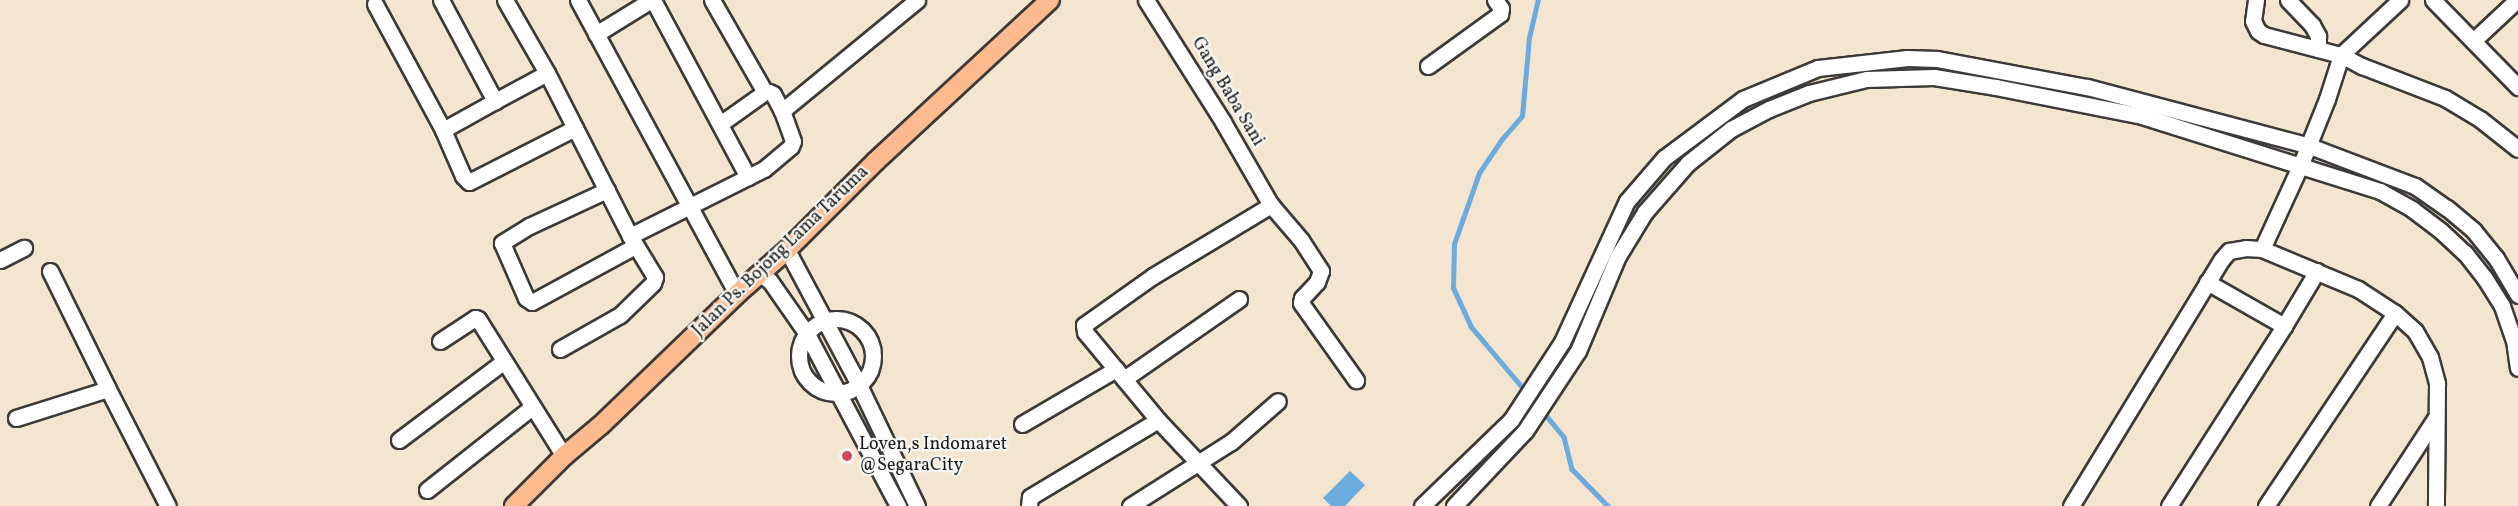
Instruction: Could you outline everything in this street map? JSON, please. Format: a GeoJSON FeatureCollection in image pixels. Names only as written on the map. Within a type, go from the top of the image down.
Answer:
{"type":"FeatureCollection","features":[{"type":"Feature","properties":{"kind":"main road","name":"Jalan Ps. Bojong Lama Taruma"},"geometry":{"type":"LineString","coordinates":[[514,506],[564,456],[601,425],[737,294],[787,250],[876,161],[1050,0]]}},
{"type":"Feature","properties":{"kind":"street"},"geometry":{"type":"LineString","coordinates":[[441,0],[495,101]]}},
{"type":"Feature","properties":{"kind":"street"},"geometry":{"type":"LineString","coordinates":[[505,0],[547,73],[633,241],[653,272],[653,283],[620,315],[560,349]]}},
{"type":"Feature","properties":{"kind":"street"},"geometry":{"type":"LineString","coordinates":[[578,0],[737,294]]}},
{"type":"Feature","properties":{"kind":"street"},"geometry":{"type":"LineString","coordinates":[[596,34],[652,0],[748,177]]}},
{"type":"Feature","properties":{"kind":"street"},"geometry":{"type":"LineString","coordinates":[[607,190],[529,226],[502,243],[526,298],[532,302],[689,204],[771,164],[791,146],[792,135],[773,94],[765,92],[712,0]]}},
{"type":"Feature","properties":{"kind":"street"},"geometry":{"type":"LineString","coordinates":[[782,111],[917,0]]}},
{"type":"Feature","properties":{"kind":"street","name":"Gang Baba Sani"},"geometry":{"type":"LineString","coordinates":[[1146,0],[1223,122],[1271,205],[1301,240],[1321,271],[1317,282],[1302,298],[1301,303],[1356,380]]}},
{"type":"Feature","properties":{"kind":"street"},"geometry":{"type":"LineString","coordinates":[[1428,66],[1500,14],[1502,8],[1495,0]]}},
{"type":"Feature","properties":{"kind":"street"},"geometry":{"type":"LineString","coordinates":[[2256,0],[2253,21],[2258,31],[2273,38],[2341,55],[2445,98],[2480,119],[2518,149]]}},
{"type":"Feature","properties":{"kind":"street"},"geometry":{"type":"LineString","coordinates":[[2288,0],[2312,25],[2318,36],[2318,49]]}},
{"type":"Feature","properties":{"kind":"street"},"geometry":{"type":"LineString","coordinates":[[2262,249],[2301,164],[2327,99],[2341,55],[2400,0]]}},
{"type":"Feature","properties":{"kind":"street"},"geometry":{"type":"LineString","coordinates":[[2433,0],[2518,87]]}},
{"type":"Feature","properties":{"kind":"street"},"geometry":{"type":"LineString","coordinates":[[2473,41],[2517,0]]}},
{"type":"Feature","properties":{"kind":"street"},"geometry":{"type":"LineString","coordinates":[[375,4],[443,130],[463,177],[469,182],[575,128]]}},
{"type":"Feature","properties":{"kind":"street"},"geometry":{"type":"LineString","coordinates":[[1422,506],[1511,420],[1562,342],[1627,201],[1664,158],[1743,99],[1818,68],[1896,59],[1936,58],[2087,87],[2307,145],[2415,186],[2447,208],[2481,240],[2496,258],[2518,295]]}},
{"type":"Feature","properties":{"kind":"street"},"geometry":{"type":"LineString","coordinates":[[443,130],[547,73]]}},
{"type":"Feature","properties":{"kind":"street"},"geometry":{"type":"LineString","coordinates":[[1454,506],[1525,431],[1578,351],[1618,256],[1645,212],[1688,163],[1731,129],[1769,109],[1809,93],[1866,80],[1934,77],[1996,87],[2162,121],[2380,191],[2412,209],[2465,253],[2484,277],[2502,306],[2514,340],[2518,368]]}},
{"type":"Feature","properties":{"kind":"street"},"geometry":{"type":"LineString","coordinates":[[720,124],[765,92]]}},
{"type":"Feature","properties":{"kind":"street"},"geometry":{"type":"LineString","coordinates":[[1239,506],[1201,463],[1158,420],[1085,332],[1086,323],[1153,276],[1271,205]]}},
{"type":"Feature","properties":{"kind":"street"},"geometry":{"type":"LineString","coordinates":[[0,260],[24,248]]}},
{"type":"Feature","properties":{"kind":"street"},"geometry":{"type":"LineString","coordinates":[[2071,506],[2207,282],[2229,251],[2246,248],[2262,249],[2358,289],[2395,313],[2415,331],[2430,357],[2437,384],[2436,506]]}},
{"type":"Feature","properties":{"kind":"street"},"geometry":{"type":"LineString","coordinates":[[787,250],[859,385],[917,506]]}},
{"type":"Feature","properties":{"kind":"street"},"geometry":{"type":"LineString","coordinates":[[50,271],[168,506]]}},
{"type":"Feature","properties":{"kind":"street"},"geometry":{"type":"LineString","coordinates":[[2169,506],[2317,271]]}},
{"type":"Feature","properties":{"kind":"street"},"geometry":{"type":"LineString","coordinates":[[760,273],[770,281],[807,334],[898,506]]}},
{"type":"Feature","properties":{"kind":"street"},"geometry":{"type":"LineString","coordinates":[[2207,282],[2284,326]]}},
{"type":"Feature","properties":{"kind":"street"},"geometry":{"type":"LineString","coordinates":[[1022,424],[1120,374],[1239,299]]}},
{"type":"Feature","properties":{"kind":"street"},"geometry":{"type":"LineString","coordinates":[[2266,506],[2395,313]]}},
{"type":"Feature","properties":{"kind":"street"},"geometry":{"type":"LineString","coordinates":[[440,341],[475,318],[564,456]]}},
{"type":"Feature","properties":{"kind":"street"},"geometry":{"type":"LineString","coordinates":[[844,320],[853,324],[868,338],[872,347],[871,368],[859,385],[838,393],[818,388],[804,374],[800,354],[807,334],[826,321],[844,320]]}},
{"type":"Feature","properties":{"kind":"street"},"geometry":{"type":"LineString","coordinates":[[399,440],[503,362]]}},
{"type":"Feature","properties":{"kind":"street"},"geometry":{"type":"LineString","coordinates":[[16,418],[108,389]]}},
{"type":"Feature","properties":{"kind":"street"},"geometry":{"type":"LineString","coordinates":[[1130,506],[1232,442],[1278,401]]}},
{"type":"Feature","properties":{"kind":"street"},"geometry":{"type":"LineString","coordinates":[[428,490],[532,407]]}},
{"type":"Feature","properties":{"kind":"street"},"geometry":{"type":"LineString","coordinates":[[2378,506],[2436,418]]}},
{"type":"Feature","properties":{"kind":"street"},"geometry":{"type":"LineString","coordinates":[[1029,506],[1030,497],[1158,420]]}},
{"type":"Feature","properties":{"kind":"water"},"geometry":{"type":"Polygon","coordinates":[[[1350,471],[1365,485],[1345,506],[1331,506],[1323,498],[1350,471]]]}},
{"type":"Feature","properties":{"kind":"waterway"},"geometry":{"type":"LineString","coordinates":[[1525,391],[1471,327],[1453,288],[1454,244],[1479,173],[1502,139],[1522,116],[1529,38],[1538,0]]}},
{"type":"Feature","properties":{"kind":"waterway"},"geometry":{"type":"LineString","coordinates":[[1531,397],[1564,437],[1572,469],[1608,506]]}},
{"type":"Feature","properties":{"kind":"place","name":"Loven,s Indomaret @SegaraCity"},"geometry":{"type":"Point","coordinates":[847,456]}}]}
